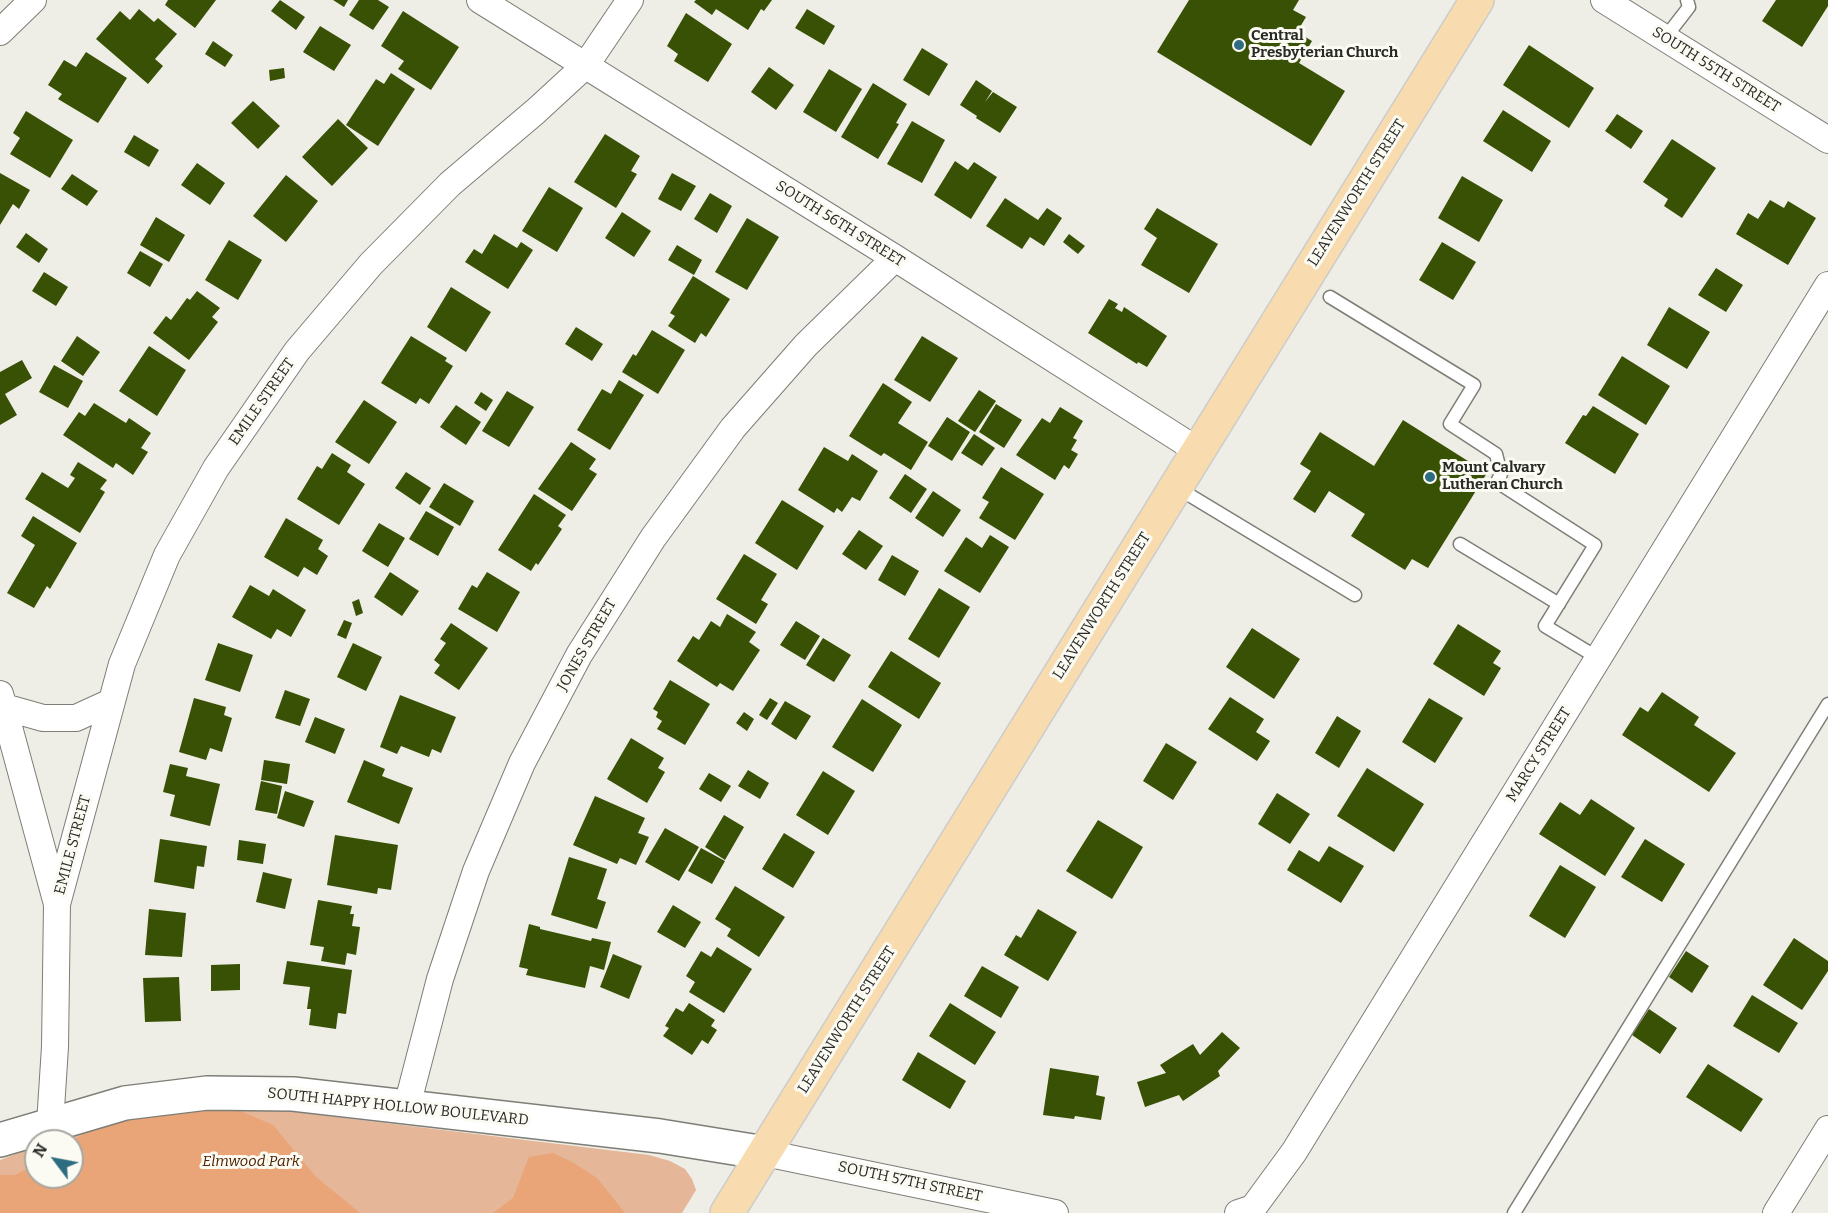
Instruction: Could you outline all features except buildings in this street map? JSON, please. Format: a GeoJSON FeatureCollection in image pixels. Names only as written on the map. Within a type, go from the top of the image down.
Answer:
{"type":"FeatureCollection","features":[{"type":"Feature","properties":{"kind":"main road","name":"LEAVENWORTH STREET"},"geometry":{"type":"LineString","coordinates":[[727,1213],[1476,0]]}},
{"type":"Feature","properties":{"kind":"street"},"geometry":{"type":"LineString","coordinates":[[0,32],[33,0]]}},
{"type":"Feature","properties":{"kind":"street","name":"SOUTH 56TH STREET"},"geometry":{"type":"LineString","coordinates":[[480,0],[895,258],[1197,450]]}},
{"type":"Feature","properties":{"kind":"street","name":"EMILE STREET"},"geometry":{"type":"LineString","coordinates":[[57,904],[122,664],[167,555],[216,468],[297,351],[371,264],[450,184],[586,65],[630,0]]}},
{"type":"Feature","properties":{"kind":"street","name":"SOUTH 55TH STREET"},"geometry":{"type":"LineString","coordinates":[[1604,0],[1828,140]]}},
{"type":"Feature","properties":{"kind":"street","name":"JONES STREET"},"geometry":{"type":"LineString","coordinates":[[407,1106],[440,979],[476,871],[522,763],[579,655],[652,538],[733,428],[806,345],[895,258]]}},
{"type":"Feature","properties":{"kind":"street","name":"MARCY STREET"},"geometry":{"type":"LineString","coordinates":[[1253,1211],[1294,1152],[1828,285]]}},
{"type":"Feature","properties":{"kind":"street"},"geometry":{"type":"LineString","coordinates":[[2,700],[43,718],[76,718],[111,702]]}},
{"type":"Feature","properties":{"kind":"street"},"geometry":{"type":"LineString","coordinates":[[2,700],[57,904],[55,1047],[50,1125]]}},
{"type":"Feature","properties":{"kind":"street","name":"SOUTH HAPPY HOLLOW BOULEVARD"},"geometry":{"type":"LineString","coordinates":[[0,1140],[125,1103],[207,1093],[293,1094],[660,1136],[765,1153]]}},
{"type":"Feature","properties":{"kind":"street"},"geometry":{"type":"LineString","coordinates":[[1776,1213],[1828,1129]]}},
{"type":"Feature","properties":{"kind":"street","name":"SOUTH 57TH STREET"},"geometry":{"type":"LineString","coordinates":[[765,1153],[1053,1213]]}},
{"type":"Feature","properties":{"kind":"lane"},"geometry":{"type":"LineString","coordinates":[[1665,38],[1689,7],[1687,0]]}},
{"type":"Feature","properties":{"kind":"lane"},"geometry":{"type":"LineString","coordinates":[[1330,297],[1474,385],[1450,424],[1496,454],[1501,474],[1497,482],[1595,545],[1545,626],[1598,658]]}},
{"type":"Feature","properties":{"kind":"lane"},"geometry":{"type":"LineString","coordinates":[[1175,487],[1355,595]]}},
{"type":"Feature","properties":{"kind":"lane"},"geometry":{"type":"LineString","coordinates":[[1460,544],[1559,604]]}},
{"type":"Feature","properties":{"kind":"lane"},"geometry":{"type":"LineString","coordinates":[[1514,1213],[1828,704]]}},
{"type":"Feature","properties":{"kind":"green space"},"geometry":{"type":"Polygon","coordinates":[[[159,1109],[236,1109],[273,1125],[316,1177],[360,1213],[0,1213],[0,1175],[15,1175],[24,1170],[24,1189],[84,1189],[84,1134],[96,1126],[159,1109]]]}},
{"type":"Feature","properties":{"kind":"green space","name":"Elmwood Park"},"geometry":{"type":"Polygon","coordinates":[[[278,1110],[649,1155],[670,1161],[685,1169],[696,1190],[682,1213],[0,1213],[0,1160],[24,1151],[24,1189],[84,1189],[84,1132],[107,1125],[201,1111],[278,1110]]]}},
{"type":"Feature","properties":{"kind":"green space"},"geometry":{"type":"Polygon","coordinates":[[[553,1153],[597,1178],[625,1213],[493,1213],[513,1198],[529,1157],[553,1153]]]}},
{"type":"Feature","properties":{"kind":"place","name":"Central Presbyterian Church"},"geometry":{"type":"Point","coordinates":[1239,45]}},
{"type":"Feature","properties":{"kind":"place","name":"Mount Calvary Lutheran Church"},"geometry":{"type":"Point","coordinates":[1430,477]}}]}
